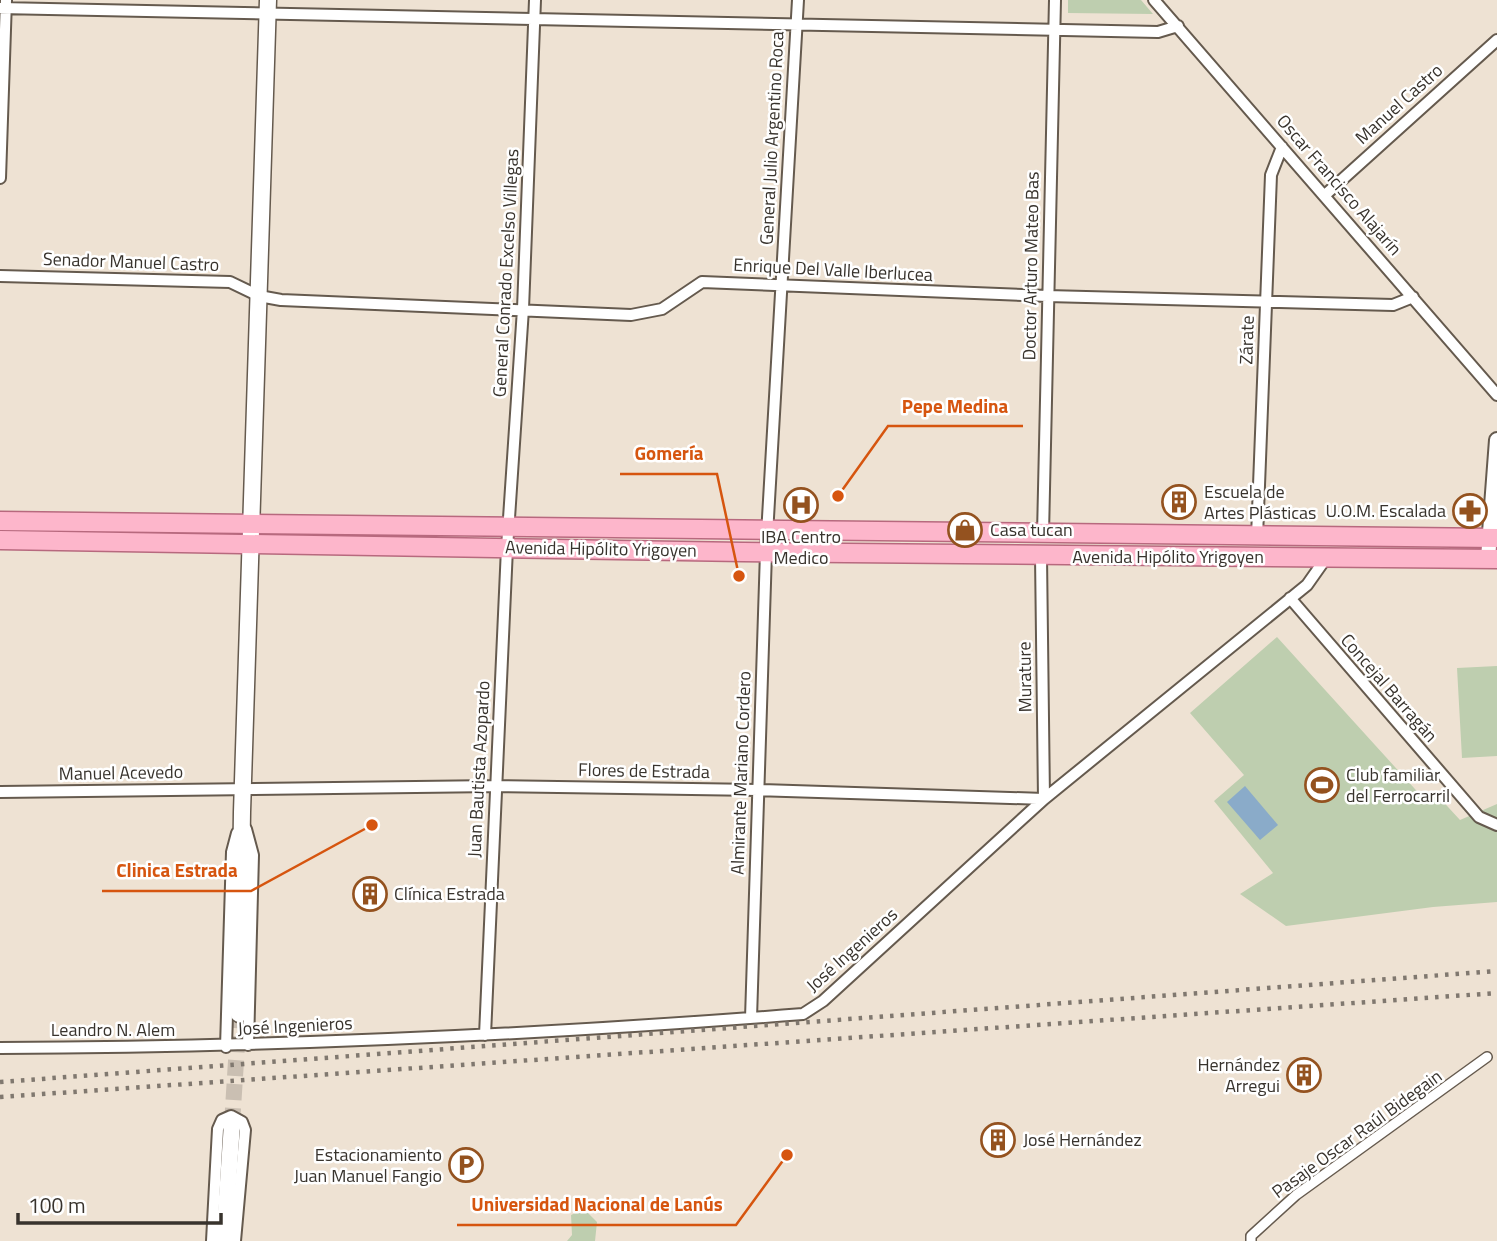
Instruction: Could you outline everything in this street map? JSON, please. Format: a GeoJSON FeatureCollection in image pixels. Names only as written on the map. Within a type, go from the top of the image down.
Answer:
{"type":"FeatureCollection","features":[{"type":"Feature","properties":{"kind":"main road"},"geometry":{"type":"LineString","coordinates":[[239,1014],[242,812],[268,6]]}},
{"type":"Feature","properties":{"kind":"main road","name":"Avenida Hipólito Yrigoyen"},"geometry":{"type":"LineString","coordinates":[[0,521],[1493,538]]}},
{"type":"Feature","properties":{"kind":"main road","name":"Avenida Hipólito Yrigoyen"},"geometry":{"type":"LineString","coordinates":[[0,540],[1041,556],[1493,559]]}},
{"type":"Feature","properties":{"kind":"main road"},"geometry":{"type":"LineString","coordinates":[[224,1241],[232,1124]]}},
{"type":"Feature","properties":{"kind":"street","name":"General Conrado Excelso Villegas"},"geometry":{"type":"LineString","coordinates":[[507,548],[523,309],[535,0]]}},
{"type":"Feature","properties":{"kind":"street","name":"General Julio Argentino Roca"},"geometry":{"type":"LineString","coordinates":[[768,530],[798,0]]}},
{"type":"Feature","properties":{"kind":"street","name":"Doctor Arturo Mateo Bas"},"geometry":{"type":"LineString","coordinates":[[1043,534],[1055,0]]}},
{"type":"Feature","properties":{"kind":"street","name":"Oscar Francisco Alajarín"},"geometry":{"type":"LineString","coordinates":[[1154,0],[1497,395]]}},
{"type":"Feature","properties":{"kind":"street"},"geometry":{"type":"LineString","coordinates":[[0,178],[4,5],[268,6],[534,17],[1158,32],[1178,26]]}},
{"type":"Feature","properties":{"kind":"street","name":"Manuel Castro"},"geometry":{"type":"LineString","coordinates":[[1325,195],[1497,40]]}},
{"type":"Feature","properties":{"kind":"street","name":"Zárate"},"geometry":{"type":"LineString","coordinates":[[1257,537],[1271,174],[1282,147]]}},
{"type":"Feature","properties":{"kind":"street","name":"Senador Manuel Castro"},"geometry":{"type":"LineString","coordinates":[[0,276],[230,282],[259,296]]}},
{"type":"Feature","properties":{"kind":"street","name":"Enrique Del Valle Iberlucea"},"geometry":{"type":"LineString","coordinates":[[259,296],[281,300],[650,314],[702,282],[1047,296],[1393,305],[1413,297]]}},
{"type":"Feature","properties":{"kind":"street"},"geometry":{"type":"LineString","coordinates":[[1493,559],[1497,440]]}},
{"type":"Feature","properties":{"kind":"street","name":"Almirante Mariano Cordero"},"geometry":{"type":"LineString","coordinates":[[751,1018],[768,530]]}},
{"type":"Feature","properties":{"kind":"street","name":"Juan Bautista Azopardo"},"geometry":{"type":"LineString","coordinates":[[485,1035],[507,548]]}},
{"type":"Feature","properties":{"kind":"street","name":"Murature"},"geometry":{"type":"LineString","coordinates":[[1041,556],[1044,799]]}},
{"type":"Feature","properties":{"kind":"street","name":"José Ingenieros"},"geometry":{"type":"LineString","coordinates":[[226,1047],[485,1035],[803,1014],[813,1009],[1044,799],[1290,598],[1316,575],[1326,558]]}},
{"type":"Feature","properties":{"kind":"street","name":"Concejal Barragán"},"geometry":{"type":"LineString","coordinates":[[1290,598],[1479,817],[1497,825]]}},
{"type":"Feature","properties":{"kind":"street","name":"Flores de Estrada"},"geometry":{"type":"LineString","coordinates":[[243,788],[496,786],[758,790],[1044,799]]}},
{"type":"Feature","properties":{"kind":"street","name":"Manuel Acevedo"},"geometry":{"type":"LineString","coordinates":[[0,792],[243,788]]}},
{"type":"Feature","properties":{"kind":"street"},"geometry":{"type":"LineString","coordinates":[[242,812],[253,855],[248,1045]]}},
{"type":"Feature","properties":{"kind":"street"},"geometry":{"type":"LineString","coordinates":[[226,1047],[232,852],[242,812]]}},
{"type":"Feature","properties":{"kind":"street","name":"Leandro N. Alem"},"geometry":{"type":"LineString","coordinates":[[0,1048],[226,1047]]}},
{"type":"Feature","properties":{"kind":"street","name":"Pasaje Oscar Raúl Bidegain"},"geometry":{"type":"LineString","coordinates":[[1251,1241],[1251,1236],[1296,1195],[1487,1057]]}},
{"type":"Feature","properties":{"kind":"street"},"geometry":{"type":"LineString","coordinates":[[212,1241],[218,1129],[222,1120],[231,1116],[242,1122],[245,1130],[235,1241]]}},
{"type":"Feature","properties":{"kind":"green space"},"geometry":{"type":"Polygon","coordinates":[[[1068,0],[1141,0],[1153,14],[1068,13],[1068,0]]]}},
{"type":"Feature","properties":{"kind":"green space","name":"Club familiar del Ferrocarril"},"geometry":{"type":"Polygon","coordinates":[[[1277,637],[1424,799],[1437,795],[1460,820],[1497,804],[1497,902],[1433,907],[1286,926],[1240,894],[1273,873],[1214,801],[1244,775],[1190,713],[1277,637]]]}},
{"type":"Feature","properties":{"kind":"green space"},"geometry":{"type":"Polygon","coordinates":[[[1497,666],[1497,756],[1462,758],[1457,668],[1497,666]]]}},
{"type":"Feature","properties":{"kind":"green space"},"geometry":{"type":"Polygon","coordinates":[[[584,1209],[597,1222],[595,1241],[567,1241],[572,1235],[571,1215],[584,1209]]]}},
{"type":"Feature","properties":{"kind":"water"},"geometry":{"type":"Polygon","coordinates":[[[1245,786],[1278,825],[1260,840],[1227,802],[1245,786]]]}},
{"type":"Feature","properties":{"kind":"tunnel"},"geometry":{"type":"LineString","coordinates":[[232,1124],[239,1014]]}},
{"type":"Feature","properties":{"kind":"railway"},"geometry":{"type":"LineString","coordinates":[[0,1082],[1497,971]]}},
{"type":"Feature","properties":{"kind":"railway"},"geometry":{"type":"LineString","coordinates":[[0,1097],[1497,993]]}},
{"type":"Feature","properties":{"kind":"place","name":"Pepe Medina"},"geometry":{"type":"Point","coordinates":[838,496]}},
{"type":"Feature","properties":{"kind":"place","name":"Escuela de Artes Plásticas"},"geometry":{"type":"Point","coordinates":[1179,502]}},
{"type":"Feature","properties":{"kind":"place","name":"IBA Centro Medico"},"geometry":{"type":"Point","coordinates":[801,505]}},
{"type":"Feature","properties":{"kind":"place","name":"U.O.M. Escalada"},"geometry":{"type":"Point","coordinates":[1470,511]}},
{"type":"Feature","properties":{"kind":"place","name":"Casa tucan"},"geometry":{"type":"Point","coordinates":[965,530]}},
{"type":"Feature","properties":{"kind":"place","name":"Gomería"},"geometry":{"type":"Point","coordinates":[739,576]}},
{"type":"Feature","properties":{"kind":"place","name":"Club familiar del Ferrocarril"},"geometry":{"type":"Point","coordinates":[1322,785]}},
{"type":"Feature","properties":{"kind":"place","name":"Clinica Estrada"},"geometry":{"type":"Point","coordinates":[372,825]}},
{"type":"Feature","properties":{"kind":"place","name":"Clínica Estrada"},"geometry":{"type":"Point","coordinates":[370,894]}},
{"type":"Feature","properties":{"kind":"place","name":"Hernández Arregui"},"geometry":{"type":"Point","coordinates":[1304,1075]}},
{"type":"Feature","properties":{"kind":"place","name":"José Hernández"},"geometry":{"type":"Point","coordinates":[998,1140]}},
{"type":"Feature","properties":{"kind":"place","name":"Universidad Nacional de Lanús"},"geometry":{"type":"Point","coordinates":[787,1155]}},
{"type":"Feature","properties":{"kind":"place","name":"Estacionamiento Juan Manuel Fangio"},"geometry":{"type":"Point","coordinates":[466,1165]}}]}
